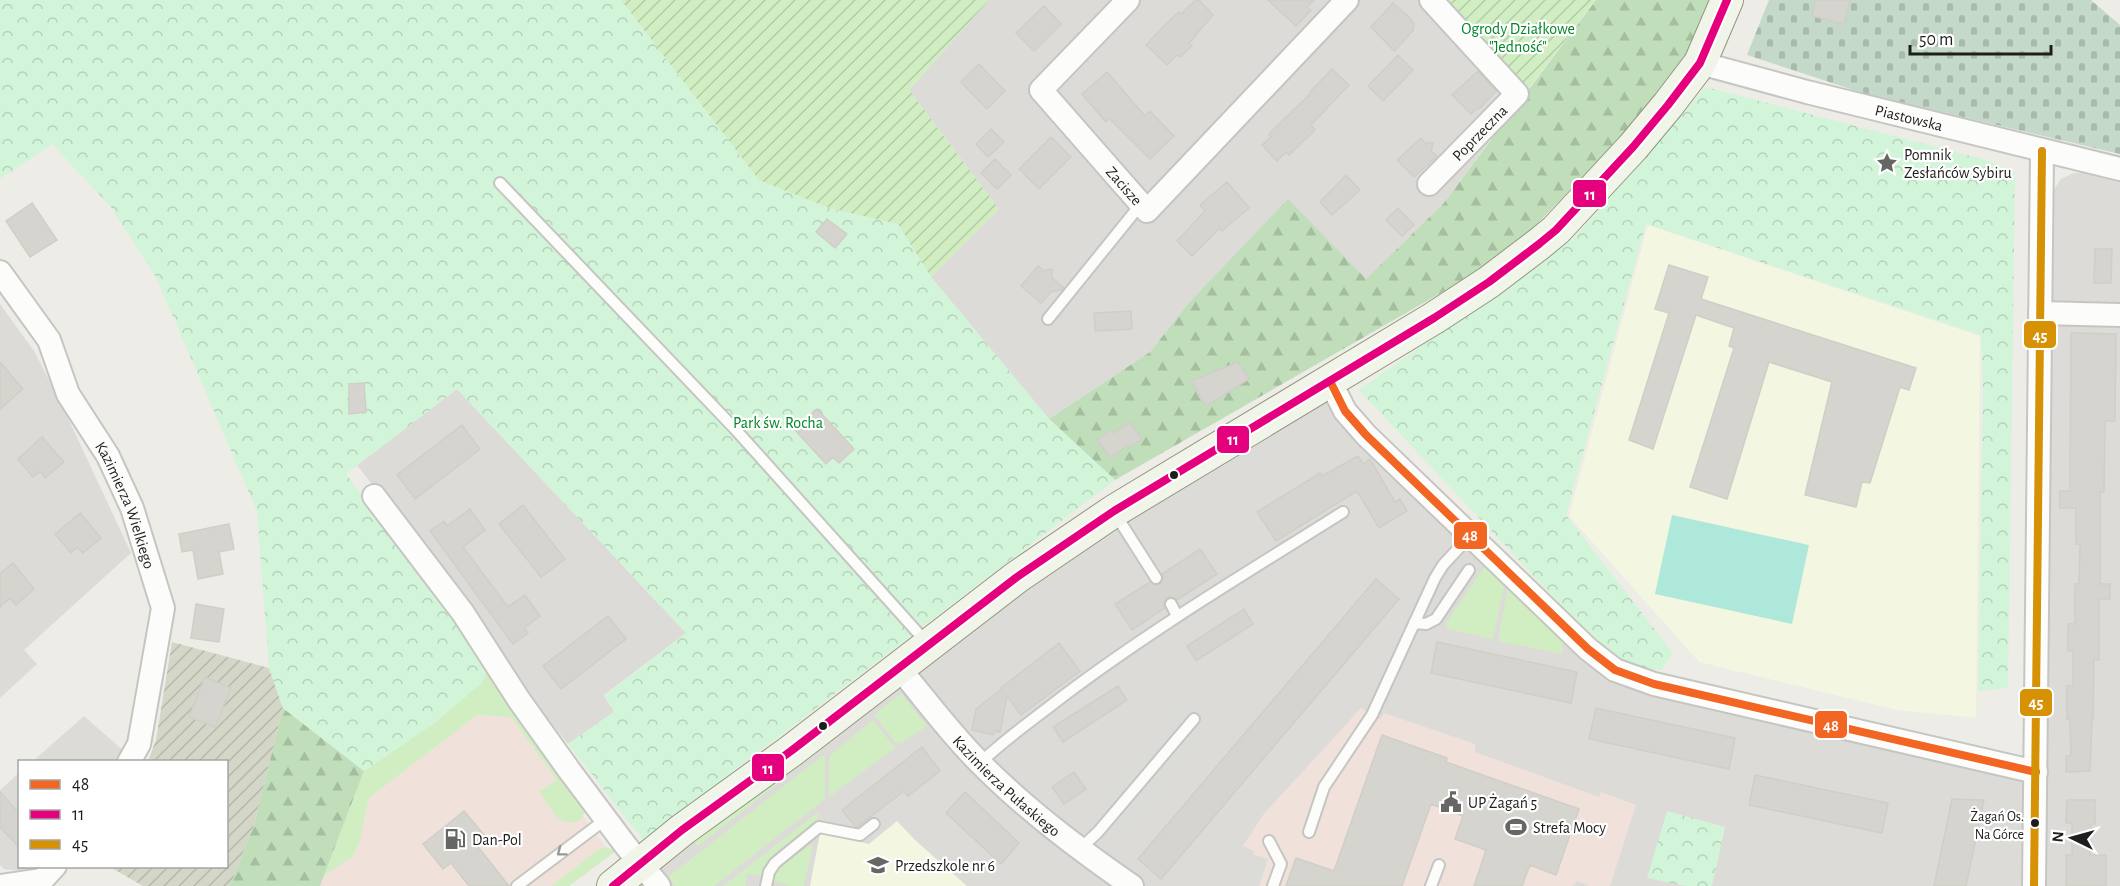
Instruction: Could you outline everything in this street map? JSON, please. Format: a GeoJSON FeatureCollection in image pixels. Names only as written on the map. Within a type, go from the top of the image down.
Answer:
{"type":"FeatureCollection","features":[{"type":"Feature","properties":{"kind":"street","name":"Zacisze"},"geometry":{"type":"LineString","coordinates":[[1128,0],[1041,90],[1147,210],[1347,0]]}},
{"type":"Feature","properties":{"kind":"street","name":"Poprzeczna"},"geometry":{"type":"LineString","coordinates":[[1430,184],[1517,94],[1431,0]]}},
{"type":"Feature","properties":{"kind":"street"},"geometry":{"type":"LineString","coordinates":[[613,886],[650,875],[682,830],[791,751],[1017,577],[1114,512],[1462,300],[1512,265],[1556,230],[1633,147],[1700,63],[1727,0]]}},
{"type":"Feature","properties":{"kind":"street","name":"Piastowska"},"geometry":{"type":"LineString","coordinates":[[1700,63],[1819,95],[2120,169]]}},
{"type":"Feature","properties":{"kind":"street"},"geometry":{"type":"LineString","coordinates":[[2034,886],[2042,151]]}},
{"type":"Feature","properties":{"kind":"street","name":"Kazimierza Wielkiego"},"geometry":{"type":"LineString","coordinates":[[0,272],[48,340],[68,394],[108,456],[132,508],[163,608],[139,744],[130,760]]}},
{"type":"Feature","properties":{"kind":"street"},"geometry":{"type":"LineString","coordinates":[[2040,313],[2120,315]]}},
{"type":"Feature","properties":{"kind":"street"},"geometry":{"type":"LineString","coordinates":[[1330,381],[1345,411],[1366,435],[1604,663],[1627,675],[1654,684],[2036,772]]}},
{"type":"Feature","properties":{"kind":"street"},"geometry":{"type":"LineString","coordinates":[[374,496],[463,612],[519,700],[650,875]]}},
{"type":"Feature","properties":{"kind":"street","name":"Kazimierza Pułaskiego"},"geometry":{"type":"LineString","coordinates":[[899,669],[948,729],[980,763],[1079,849],[1132,886]]}},
{"type":"Feature","properties":{"kind":"street"},"geometry":{"type":"LineString","coordinates":[[1,886],[42,880],[54,868]]}},
{"type":"Feature","properties":{"kind":"lane"},"geometry":{"type":"LineString","coordinates":[[500,183],[735,429],[929,645]]}},
{"type":"Feature","properties":{"kind":"lane"},"geometry":{"type":"LineString","coordinates":[[1048,318],[1141,204]]}},
{"type":"Feature","properties":{"kind":"lane"},"geometry":{"type":"LineString","coordinates":[[1114,512],[1156,578]]}},
{"type":"Feature","properties":{"kind":"lane"},"geometry":{"type":"LineString","coordinates":[[980,763],[999,745],[1101,668],[1177,616],[1343,512]]}},
{"type":"Feature","properties":{"kind":"lane"},"geometry":{"type":"LineString","coordinates":[[1310,832],[1324,787],[1372,715],[1443,565],[1470,536]]}},
{"type":"Feature","properties":{"kind":"lane"},"geometry":{"type":"LineString","coordinates":[[1414,623],[1426,624],[1436,619],[1469,570]]}},
{"type":"Feature","properties":{"kind":"lane"},"geometry":{"type":"LineString","coordinates":[[1171,604],[1177,616]]}},
{"type":"Feature","properties":{"kind":"lane"},"geometry":{"type":"LineString","coordinates":[[1079,849],[1098,832],[1194,719]]}},
{"type":"Feature","properties":{"kind":"lane"},"geometry":{"type":"LineString","coordinates":[[517,886],[606,819]]}},
{"type":"Feature","properties":{"kind":"lane"},"geometry":{"type":"LineString","coordinates":[[766,886],[769,872],[775,863],[819,827],[860,835],[874,824]]}},
{"type":"Feature","properties":{"kind":"lane"},"geometry":{"type":"LineString","coordinates":[[1269,841],[1281,864],[1273,886]]}},
{"type":"Feature","properties":{"kind":"lane"},"geometry":{"type":"LineString","coordinates":[[1431,886],[1439,865]]}},
{"type":"Feature","properties":{"kind":"shaded area"},"geometry":{"type":"Polygon","coordinates":[[[989,0],[1432,0],[1522,97],[1443,204],[1366,279],[1188,304],[1150,352],[1049,419],[931,277],[999,209],[909,90],[989,0]]]}},
{"type":"Feature","properties":{"kind":"shaded area"},"geometry":{"type":"Polygon","coordinates":[[[2083,172],[2120,180],[2120,886],[2044,886],[2053,191],[2061,179],[2083,172]]]}},
{"type":"Feature","properties":{"kind":"shaded area"},"geometry":{"type":"Polygon","coordinates":[[[1648,225],[1980,336],[1976,718],[1897,710],[1699,662],[1569,516],[1648,225]]]}},
{"type":"Feature","properties":{"kind":"shaded area"},"geometry":{"type":"Polygon","coordinates":[[[0,304],[34,351],[61,403],[131,553],[24,650],[37,664],[0,698],[0,304]]]}},
{"type":"Feature","properties":{"kind":"shaded area"},"geometry":{"type":"Polygon","coordinates":[[[457,389],[686,633],[604,695],[614,712],[568,744],[506,666],[468,611],[357,465],[457,389]]]}},
{"type":"Feature","properties":{"kind":"shaded area"},"geometry":{"type":"Polygon","coordinates":[[[1321,398],[1600,665],[2017,773],[2025,781],[2024,886],[634,886],[1022,585],[1321,398]]]}},
{"type":"Feature","properties":{"kind":"shaded area"},"geometry":{"type":"Polygon","coordinates":[[[1672,515],[1809,545],[1792,624],[1655,594],[1672,515]]]}},
{"type":"Feature","properties":{"kind":"shaded area"},"geometry":{"type":"Polygon","coordinates":[[[172,642],[269,668],[283,708],[254,825],[230,886],[143,886],[112,868],[228,868],[228,760],[148,760],[156,740],[172,642]]]}},
{"type":"Feature","properties":{"kind":"shaded area"},"geometry":{"type":"Polygon","coordinates":[[[1183,705],[1196,716],[1193,721],[1208,734],[1117,841],[1100,829],[1099,805],[1183,705]]]}},
{"type":"Feature","properties":{"kind":"shaded area"},"geometry":{"type":"Polygon","coordinates":[[[1361,708],[1380,719],[1384,713],[1475,744],[1475,752],[1599,797],[1601,792],[1636,805],[1610,886],[1589,886],[1577,881],[1572,886],[1242,886],[1254,851],[1243,846],[1263,815],[1361,708]]]}},
{"type":"Feature","properties":{"kind":"shaded area"},"geometry":{"type":"Polygon","coordinates":[[[477,715],[511,717],[606,847],[595,852],[551,886],[320,886],[324,876],[352,857],[359,844],[369,798],[477,715]]]}},
{"type":"Feature","properties":{"kind":"shaded area"},"geometry":{"type":"Polygon","coordinates":[[[84,716],[125,752],[121,760],[34,760],[84,716]]]}},
{"type":"Feature","properties":{"kind":"shaded area"},"geometry":{"type":"Polygon","coordinates":[[[18,774],[18,868],[43,868],[37,873],[4,869],[0,865],[0,790],[18,774]]]}},
{"type":"Feature","properties":{"kind":"shaded area","name":"Przedszkole nr 6"},"geometry":{"type":"Polygon","coordinates":[[[897,821],[967,886],[810,886],[820,833],[869,844],[897,821]]]}},
{"type":"Feature","properties":{"kind":"shaded area"},"geometry":{"type":"Polygon","coordinates":[[[1253,854],[1268,859],[1259,886],[1242,886],[1253,854]]]}},
{"type":"Feature","properties":{"kind":"green space","name":"Park św. Rocha"},"geometry":{"type":"Polygon","coordinates":[[[0,0],[621,0],[759,180],[829,208],[898,224],[931,277],[1049,419],[1115,480],[643,840],[568,744],[614,712],[604,696],[686,633],[457,389],[346,474],[489,666],[482,683],[437,721],[364,771],[283,708],[269,668],[257,511],[156,277],[111,207],[52,144],[0,179],[0,0]]]}},
{"type":"Feature","properties":{"kind":"green space"},"geometry":{"type":"Polygon","coordinates":[[[621,0],[989,0],[909,90],[999,209],[931,277],[898,224],[829,208],[759,180],[621,0]]]}},
{"type":"Feature","properties":{"kind":"green space","name":"Ogrody Działkowe \"Jedność\""},"geometry":{"type":"Polygon","coordinates":[[[1432,0],[1596,0],[1522,97],[1432,0]]]}},
{"type":"Feature","properties":{"kind":"green space"},"geometry":{"type":"Polygon","coordinates":[[[1596,0],[1715,0],[1703,42],[1649,109],[1528,233],[1489,263],[1453,286],[1115,480],[1049,419],[1150,352],[1188,304],[1288,199],[1366,279],[1443,204],[1596,0]]]}},
{"type":"Feature","properties":{"kind":"green space"},"geometry":{"type":"Polygon","coordinates":[[[1769,0],[2091,0],[2120,25],[2120,154],[1869,95],[1747,55],[1769,0]]]}},
{"type":"Feature","properties":{"kind":"green space"},"geometry":{"type":"Polygon","coordinates":[[[1706,87],[1986,160],[2015,172],[2008,688],[1978,691],[1983,391],[1981,335],[1646,224],[1566,515],[1673,653],[1661,671],[1626,664],[1575,620],[1359,390],[1572,240],[1706,87]]]}},
{"type":"Feature","properties":{"kind":"green space"},"geometry":{"type":"Polygon","coordinates":[[[1485,566],[1489,567],[1505,583],[1493,639],[1447,629],[1446,623],[1485,566]]]}},
{"type":"Feature","properties":{"kind":"green space"},"geometry":{"type":"Polygon","coordinates":[[[1508,586],[1563,640],[1562,654],[1498,641],[1508,586]]]}},
{"type":"Feature","properties":{"kind":"green space"},"geometry":{"type":"Polygon","coordinates":[[[489,666],[586,811],[580,820],[573,823],[561,820],[539,792],[557,780],[511,717],[477,715],[369,798],[359,844],[352,857],[324,876],[364,771],[437,721],[489,666]]]}},
{"type":"Feature","properties":{"kind":"green space"},"geometry":{"type":"Polygon","coordinates":[[[902,695],[927,726],[900,744],[895,742],[874,715],[902,695]]]}},
{"type":"Feature","properties":{"kind":"green space"},"geometry":{"type":"Polygon","coordinates":[[[283,708],[364,771],[320,886],[230,886],[254,825],[283,708]]]}},
{"type":"Feature","properties":{"kind":"green space"},"geometry":{"type":"Polygon","coordinates":[[[873,720],[895,748],[829,797],[829,756],[873,720]]]}},
{"type":"Feature","properties":{"kind":"green space"},"geometry":{"type":"Polygon","coordinates":[[[821,750],[698,846],[693,839],[809,751],[821,750]]]}},
{"type":"Feature","properties":{"kind":"green space"},"geometry":{"type":"Polygon","coordinates":[[[825,754],[825,799],[714,886],[674,886],[668,877],[825,754]]]}},
{"type":"Feature","properties":{"kind":"green space"},"geometry":{"type":"Polygon","coordinates":[[[1667,811],[1725,827],[1712,886],[1686,886],[1647,878],[1667,811]]]}},
{"type":"Feature","properties":{"kind":"green space"},"geometry":{"type":"Polygon","coordinates":[[[819,813],[817,822],[777,851],[767,862],[761,876],[747,874],[745,886],[723,886],[819,813]]]}},
{"type":"Feature","properties":{"kind":"green space"},"geometry":{"type":"Polygon","coordinates":[[[813,843],[804,886],[791,886],[770,880],[775,871],[813,843]]]}},
{"type":"Feature","properties":{"kind":"green space"},"geometry":{"type":"Polygon","coordinates":[[[606,847],[616,851],[569,886],[551,886],[599,849],[606,847]]]}},
{"type":"Feature","properties":{"kind":"building"},"geometry":{"type":"Polygon","coordinates":[[[1196,0],[1199,0],[1213,15],[1189,43],[1192,46],[1180,57],[1177,55],[1167,65],[1146,45],[1179,12],[1181,14],[1196,0]]]}},
{"type":"Feature","properties":{"kind":"building"},"geometry":{"type":"Polygon","coordinates":[[[1268,0],[1314,0],[1307,7],[1311,10],[1296,26],[1268,0]]]}},
{"type":"Feature","properties":{"kind":"building"},"geometry":{"type":"Polygon","coordinates":[[[1816,0],[1850,0],[1844,24],[1812,16],[1816,0]]]}},
{"type":"Feature","properties":{"kind":"building"},"geometry":{"type":"Polygon","coordinates":[[[1393,3],[1414,24],[1413,31],[1394,51],[1371,27],[1393,3]]]}},
{"type":"Feature","properties":{"kind":"building"},"geometry":{"type":"Polygon","coordinates":[[[1044,6],[1061,24],[1034,51],[1016,33],[1044,6]]]}},
{"type":"Feature","properties":{"kind":"building"},"geometry":{"type":"Polygon","coordinates":[[[1398,55],[1413,70],[1383,101],[1368,86],[1398,55]]]}},
{"type":"Feature","properties":{"kind":"building"},"geometry":{"type":"Polygon","coordinates":[[[979,64],[1005,91],[987,109],[961,82],[979,64]]]}},
{"type":"Feature","properties":{"kind":"building"},"geometry":{"type":"Polygon","coordinates":[[[1332,69],[1349,85],[1311,125],[1315,130],[1289,155],[1286,152],[1277,161],[1262,145],[1271,137],[1269,134],[1332,69]]]}},
{"type":"Feature","properties":{"kind":"building"},"geometry":{"type":"Polygon","coordinates":[[[1478,71],[1496,91],[1471,114],[1452,95],[1478,71]]]}},
{"type":"Feature","properties":{"kind":"building"},"geometry":{"type":"Polygon","coordinates":[[[1107,72],[1145,116],[1150,111],[1174,136],[1150,159],[1109,118],[1106,122],[1082,94],[1107,72]]]}},
{"type":"Feature","properties":{"kind":"building"},"geometry":{"type":"Polygon","coordinates":[[[991,129],[1004,142],[988,157],[976,144],[991,129]]]}},
{"type":"Feature","properties":{"kind":"building"},"geometry":{"type":"Polygon","coordinates":[[[1051,137],[1071,157],[1039,189],[1019,169],[1051,137]]]}},
{"type":"Feature","properties":{"kind":"building"},"geometry":{"type":"Polygon","coordinates":[[[1421,138],[1425,143],[1433,143],[1431,151],[1437,156],[1414,177],[1397,160],[1421,138]]]}},
{"type":"Feature","properties":{"kind":"building"},"geometry":{"type":"Polygon","coordinates":[[[995,159],[1011,175],[997,189],[981,173],[995,159]]]}},
{"type":"Feature","properties":{"kind":"building"},"geometry":{"type":"Polygon","coordinates":[[[1346,175],[1360,190],[1332,215],[1320,202],[1346,175]]]}},
{"type":"Feature","properties":{"kind":"building"},"geometry":{"type":"Polygon","coordinates":[[[1227,182],[1249,208],[1222,231],[1220,228],[1192,256],[1177,241],[1205,211],[1200,205],[1227,182]]]}},
{"type":"Feature","properties":{"kind":"building"},"geometry":{"type":"Polygon","coordinates":[[[32,203],[57,240],[30,257],[6,221],[32,203]]]}},
{"type":"Feature","properties":{"kind":"building"},"geometry":{"type":"Polygon","coordinates":[[[1398,208],[1414,225],[1402,236],[1386,220],[1398,208]]]}},
{"type":"Feature","properties":{"kind":"building"},"geometry":{"type":"Polygon","coordinates":[[[827,219],[847,234],[835,248],[816,232],[827,219]]]}},
{"type":"Feature","properties":{"kind":"building"},"geometry":{"type":"Polygon","coordinates":[[[2095,249],[2112,249],[2111,283],[2094,283],[2095,249]]]}},
{"type":"Feature","properties":{"kind":"building"},"geometry":{"type":"Polygon","coordinates":[[[1669,265],[1708,277],[1701,299],[1916,368],[1909,390],[1900,387],[1870,483],[1862,482],[1856,507],[1805,495],[1832,382],[1769,362],[1727,499],[1690,487],[1734,348],[1729,346],[1734,328],[1696,315],[1653,449],[1629,440],[1669,313],[1655,309],[1669,265]]]}},
{"type":"Feature","properties":{"kind":"building"},"geometry":{"type":"Polygon","coordinates":[[[1038,266],[1044,271],[1052,269],[1052,278],[1064,288],[1051,292],[1041,303],[1021,286],[1038,266]]]}},
{"type":"Feature","properties":{"kind":"building"},"geometry":{"type":"Polygon","coordinates":[[[1131,311],[1132,329],[1095,331],[1094,313],[1131,311]]]}},
{"type":"Feature","properties":{"kind":"building"},"geometry":{"type":"Polygon","coordinates":[[[2071,333],[2116,334],[2115,421],[2105,421],[2104,492],[2100,492],[2100,584],[2110,584],[2110,599],[2099,599],[2099,660],[2094,659],[2090,771],[2066,772],[2066,756],[2071,756],[2070,719],[2067,719],[2067,686],[2073,686],[2073,651],[2068,651],[2068,624],[2075,624],[2075,584],[2079,584],[2080,544],[2076,544],[2076,508],[2060,508],[2060,491],[2070,491],[2071,333]]]}},
{"type":"Feature","properties":{"kind":"building"},"geometry":{"type":"Polygon","coordinates":[[[0,362],[23,389],[0,409],[0,362]]]}},
{"type":"Feature","properties":{"kind":"building"},"geometry":{"type":"Polygon","coordinates":[[[1238,362],[1249,379],[1206,406],[1191,381],[1238,362]]]}},
{"type":"Feature","properties":{"kind":"building"},"geometry":{"type":"Polygon","coordinates":[[[364,383],[366,412],[349,414],[349,384],[364,383]]]}},
{"type":"Feature","properties":{"kind":"building"},"geometry":{"type":"Polygon","coordinates":[[[817,409],[854,449],[839,463],[833,457],[826,464],[795,430],[817,409]]]}},
{"type":"Feature","properties":{"kind":"building"},"geometry":{"type":"Polygon","coordinates":[[[1130,422],[1142,439],[1130,447],[1128,445],[1110,458],[1097,440],[1112,430],[1114,433],[1130,422]]]}},
{"type":"Feature","properties":{"kind":"building"},"geometry":{"type":"Polygon","coordinates":[[[462,425],[480,449],[415,499],[397,475],[462,425]]]}},
{"type":"Feature","properties":{"kind":"building"},"geometry":{"type":"Polygon","coordinates":[[[42,437],[64,462],[45,478],[40,471],[33,477],[18,459],[42,437]]]}},
{"type":"Feature","properties":{"kind":"building"},"geometry":{"type":"Polygon","coordinates":[[[1358,456],[1363,464],[1370,459],[1395,502],[1400,499],[1407,511],[1379,528],[1357,491],[1276,541],[1257,512],[1320,473],[1322,476],[1358,456]]]}},
{"type":"Feature","properties":{"kind":"building"},"geometry":{"type":"Polygon","coordinates":[[[523,505],[565,559],[541,577],[499,524],[523,505]]]}},
{"type":"Feature","properties":{"kind":"building"},"geometry":{"type":"Polygon","coordinates":[[[470,509],[485,530],[463,547],[508,607],[525,595],[540,616],[524,628],[528,633],[513,644],[430,531],[444,521],[447,526],[470,509]]]}},
{"type":"Feature","properties":{"kind":"building"},"geometry":{"type":"Polygon","coordinates":[[[80,513],[101,538],[83,553],[77,547],[71,553],[55,534],[80,513]]]}},
{"type":"Feature","properties":{"kind":"building"},"geometry":{"type":"Polygon","coordinates":[[[229,524],[234,549],[219,552],[223,574],[198,579],[193,550],[182,552],[179,534],[229,524]]]}},
{"type":"Feature","properties":{"kind":"building"},"geometry":{"type":"Polygon","coordinates":[[[1200,549],[1217,574],[1177,600],[1172,597],[1167,598],[1164,603],[1165,608],[1132,630],[1115,604],[1150,582],[1160,584],[1162,574],[1200,549]]]}},
{"type":"Feature","properties":{"kind":"building"},"geometry":{"type":"Polygon","coordinates":[[[13,563],[34,589],[16,605],[10,598],[0,607],[0,574],[13,563]]]}},
{"type":"Feature","properties":{"kind":"building"},"geometry":{"type":"Polygon","coordinates":[[[1376,579],[1399,599],[1161,879],[1138,859],[1376,579]]]}},
{"type":"Feature","properties":{"kind":"building"},"geometry":{"type":"Polygon","coordinates":[[[196,604],[224,609],[219,642],[191,638],[196,604]]]}},
{"type":"Feature","properties":{"kind":"building"},"geometry":{"type":"Polygon","coordinates":[[[1244,609],[1253,624],[1196,661],[1187,646],[1244,609]]]}},
{"type":"Feature","properties":{"kind":"building"},"geometry":{"type":"Polygon","coordinates":[[[608,616],[626,639],[561,689],[543,666],[608,616]]]}},
{"type":"Feature","properties":{"kind":"building"},"geometry":{"type":"Polygon","coordinates":[[[1437,642],[1577,672],[1571,703],[1431,673],[1437,642]]]}},
{"type":"Feature","properties":{"kind":"building"},"geometry":{"type":"Polygon","coordinates":[[[1059,643],[1080,671],[1021,715],[1007,696],[1000,732],[995,731],[993,735],[972,730],[976,709],[1059,643]]]}},
{"type":"Feature","properties":{"kind":"building"},"geometry":{"type":"Polygon","coordinates":[[[205,677],[231,688],[215,727],[189,717],[205,677]]]}},
{"type":"Feature","properties":{"kind":"building"},"geometry":{"type":"Polygon","coordinates":[[[1118,686],[1127,700],[1063,742],[1053,727],[1118,686]]]}},
{"type":"Feature","properties":{"kind":"building"},"geometry":{"type":"Polygon","coordinates":[[[1596,708],[1735,738],[1729,769],[1589,739],[1596,708]]]}},
{"type":"Feature","properties":{"kind":"building"},"geometry":{"type":"Polygon","coordinates":[[[1382,735],[1447,758],[1446,762],[1579,809],[1556,875],[1530,865],[1522,886],[1474,886],[1486,850],[1455,839],[1463,816],[1431,804],[1402,886],[1286,886],[1296,858],[1334,871],[1382,735]]]}},
{"type":"Feature","properties":{"kind":"building"},"geometry":{"type":"Polygon","coordinates":[[[922,747],[940,771],[908,796],[904,791],[857,827],[855,826],[842,810],[922,747]]]}},
{"type":"Feature","properties":{"kind":"building"},"geometry":{"type":"Polygon","coordinates":[[[1074,772],[1086,789],[1064,804],[1052,787],[1074,772]]]}},
{"type":"Feature","properties":{"kind":"building"},"geometry":{"type":"Polygon","coordinates":[[[1755,775],[1888,803],[1882,833],[1749,805],[1755,775]]]}},
{"type":"Feature","properties":{"kind":"building"},"geometry":{"type":"Polygon","coordinates":[[[0,792],[18,812],[18,846],[0,827],[0,792]]]}},
{"type":"Feature","properties":{"kind":"building"},"geometry":{"type":"Polygon","coordinates":[[[965,792],[1019,843],[1001,864],[946,813],[965,792]]]}},
{"type":"Feature","properties":{"kind":"building"},"geometry":{"type":"Polygon","coordinates":[[[1952,799],[1984,800],[1966,886],[1934,886],[1952,799]]]}},
{"type":"Feature","properties":{"kind":"building"},"geometry":{"type":"Polygon","coordinates":[[[2067,800],[2095,800],[2095,824],[2091,824],[2090,855],[2106,855],[2106,886],[2066,886],[2066,855],[2072,855],[2072,823],[2066,823],[2067,800]]]}},
{"type":"Feature","properties":{"kind":"building"},"geometry":{"type":"Polygon","coordinates":[[[464,811],[484,835],[475,843],[509,886],[469,886],[451,863],[443,869],[423,844],[464,811]]]}},
{"type":"Feature","properties":{"kind":"transit line","name":"11"},"geometry":{"type":"LineString","coordinates":[[613,886],[682,830],[791,751],[1017,577],[1114,511],[1434,318],[1489,282],[1539,244],[1556,230],[1633,147],[1668,105],[1700,63],[1727,0]]}},
{"type":"Feature","properties":{"kind":"transit line","name":"45"},"geometry":{"type":"LineString","coordinates":[[2034,886],[2042,151]]}},
{"type":"Feature","properties":{"kind":"transit line","name":"48"},"geometry":{"type":"LineString","coordinates":[[1330,381],[1345,411],[1366,435],[1588,649],[1615,670],[1654,684],[2036,772]]}},
{"type":"Feature","properties":{"kind":"place","name":"Pomnik Zesłańców Sybiru"},"geometry":{"type":"Point","coordinates":[1887,163]}},
{"type":"Feature","properties":{"kind":"place","name":"UP Żagań 5"},"geometry":{"type":"Point","coordinates":[1451,802]}},
{"type":"Feature","properties":{"kind":"place","name":"Żagań Os. Na Górce"},"geometry":{"type":"Point","coordinates":[2035,823]}},
{"type":"Feature","properties":{"kind":"place","name":"Strefa Mocy"},"geometry":{"type":"Point","coordinates":[1516,827]}},
{"type":"Feature","properties":{"kind":"place","name":"Dan-Pol"},"geometry":{"type":"Point","coordinates":[455,839]}},
{"type":"Feature","properties":{"kind":"place","name":"Przedszkole nr 6"},"geometry":{"type":"Point","coordinates":[878,865]}}]}
